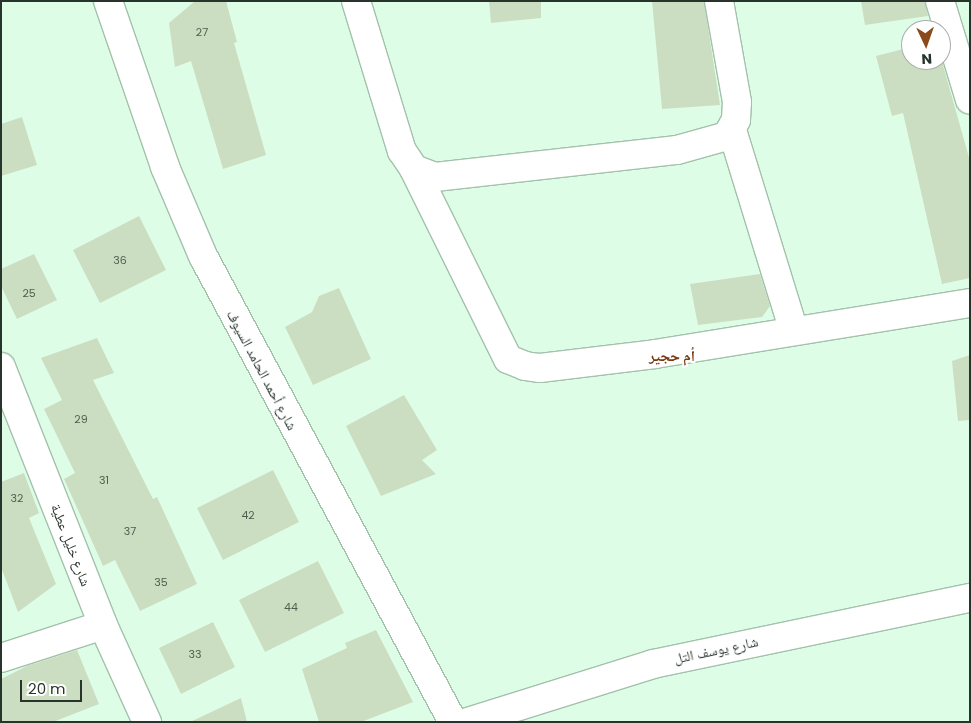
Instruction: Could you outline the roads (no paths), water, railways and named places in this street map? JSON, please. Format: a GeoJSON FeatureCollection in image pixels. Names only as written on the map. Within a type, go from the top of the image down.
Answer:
{"type":"FeatureCollection","features":[{"type":"Feature","properties":{"kind":"street","name":"شارع أحمد الحامد السيوف"},"geometry":{"type":"LineString","coordinates":[[108,1],[164,167],[203,256],[453,722]]}},
{"type":"Feature","properties":{"kind":"street"},"geometry":{"type":"LineString","coordinates":[[356,1],[402,150],[414,169],[508,359],[540,368],[794,332],[970,303]]}},
{"type":"Feature","properties":{"kind":"street"},"geometry":{"type":"LineString","coordinates":[[719,1],[736,102],[732,130],[794,332]]}},
{"type":"Feature","properties":{"kind":"street"},"geometry":{"type":"LineString","coordinates":[[940,1],[970,100]]}},
{"type":"Feature","properties":{"kind":"street"},"geometry":{"type":"LineString","coordinates":[[414,169],[436,178],[633,157],[708,144],[732,130]]}},
{"type":"Feature","properties":{"kind":"street","name":"شارع خليل عطية"},"geometry":{"type":"LineString","coordinates":[[1,367],[103,625],[147,722]]}},
{"type":"Feature","properties":{"kind":"street","name":"شارع يوسف التل"},"geometry":{"type":"LineString","coordinates":[[468,722],[653,664],[970,598]]}},
{"type":"Feature","properties":{"kind":"street"},"geometry":{"type":"LineString","coordinates":[[1,658],[103,625]]}},
{"type":"Feature","properties":{"kind":"district","name":"أم حجير"},"geometry":{"type":"Point","coordinates":[672,356]}}]}
